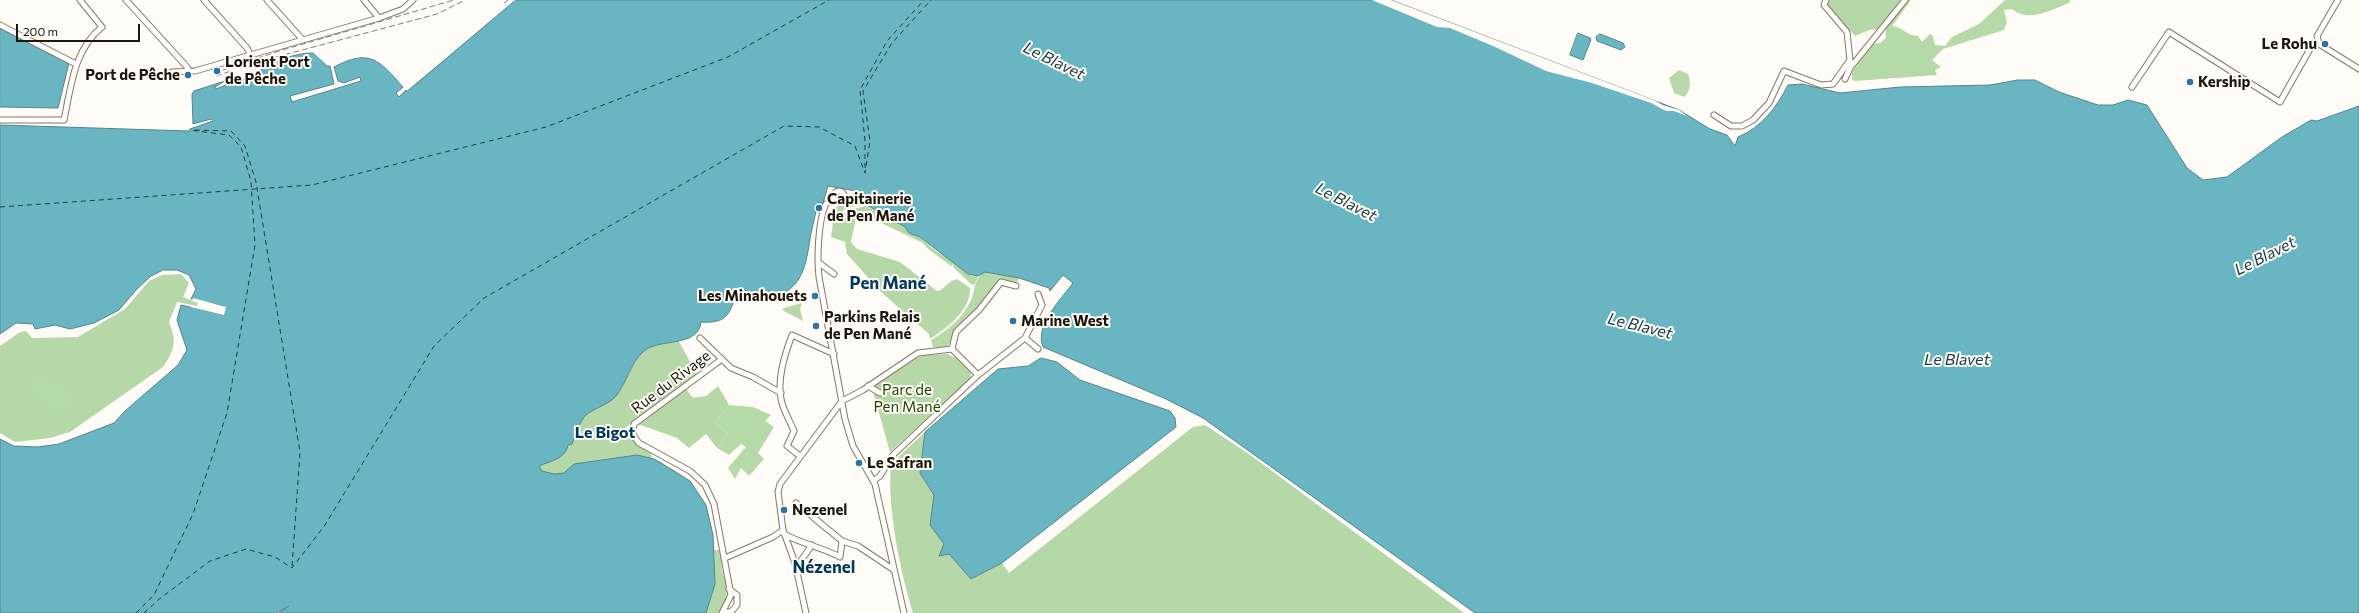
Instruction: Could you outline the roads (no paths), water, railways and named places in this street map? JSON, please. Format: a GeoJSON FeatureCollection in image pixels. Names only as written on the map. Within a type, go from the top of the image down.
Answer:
{"type":"FeatureCollection","features":[{"type":"Feature","properties":{"kind":"street"},"geometry":{"type":"LineString","coordinates":[[0,120],[64,120],[76,64],[91,36],[102,27],[80,0]]}},
{"type":"Feature","properties":{"kind":"street"},"geometry":{"type":"LineString","coordinates":[[204,0],[247,48],[250,54]]}},
{"type":"Feature","properties":{"kind":"street"},"geometry":{"type":"LineString","coordinates":[[267,0],[302,39]]}},
{"type":"Feature","properties":{"kind":"street"},"geometry":{"type":"LineString","coordinates":[[364,0],[379,18]]}},
{"type":"Feature","properties":{"kind":"street"},"geometry":{"type":"LineString","coordinates":[[172,72],[189,72],[379,18],[403,9],[413,0]]}},
{"type":"Feature","properties":{"kind":"street"},"geometry":{"type":"LineString","coordinates":[[1714,115],[1731,126],[1742,126],[1753,120],[1769,103],[1784,71],[1821,85],[1833,84],[1850,60],[1847,32],[1824,5],[1826,0]]}},
{"type":"Feature","properties":{"kind":"street"},"geometry":{"type":"LineString","coordinates":[[1845,79],[1850,68],[1905,0]]}},
{"type":"Feature","properties":{"kind":"street"},"geometry":{"type":"LineString","coordinates":[[2338,0],[2317,36],[2319,44],[2359,69]]}},
{"type":"Feature","properties":{"kind":"street"},"geometry":{"type":"LineString","coordinates":[[126,1],[187,67],[189,72]]}},
{"type":"Feature","properties":{"kind":"street"},"geometry":{"type":"LineString","coordinates":[[0,25],[76,64]]}},
{"type":"Feature","properties":{"kind":"street"},"geometry":{"type":"LineString","coordinates":[[2132,87],[2169,32],[2280,102],[2310,49],[2319,44]]}},
{"type":"Feature","properties":{"kind":"street"},"geometry":{"type":"LineString","coordinates":[[834,198],[826,204],[824,209],[818,262],[842,401],[853,446],[873,481],[904,613]]}},
{"type":"Feature","properties":{"kind":"street"},"geometry":{"type":"LineString","coordinates":[[818,262],[834,274]]}},
{"type":"Feature","properties":{"kind":"street"},"geometry":{"type":"LineString","coordinates":[[952,349],[956,332],[979,310],[1001,282],[1016,286]]}},
{"type":"Feature","properties":{"kind":"street"},"geometry":{"type":"LineString","coordinates":[[873,481],[880,476],[893,455],[978,375],[1025,338],[1042,305],[1038,294]]}},
{"type":"Feature","properties":{"kind":"street"},"geometry":{"type":"LineString","coordinates":[[800,456],[787,446],[794,431],[781,400],[783,362],[792,335],[834,354]]}},
{"type":"Feature","properties":{"kind":"street"},"geometry":{"type":"LineString","coordinates":[[700,338],[737,372],[753,377],[781,393]]}},
{"type":"Feature","properties":{"kind":"street"},"geometry":{"type":"LineString","coordinates":[[1025,338],[1038,349]]}},
{"type":"Feature","properties":{"kind":"street"},"geometry":{"type":"LineString","coordinates":[[952,349],[978,375]]}},
{"type":"Feature","properties":{"kind":"street"},"geometry":{"type":"LineString","coordinates":[[806,613],[795,563],[783,532],[778,492],[780,484],[842,401],[868,386],[918,353],[952,349]]}},
{"type":"Feature","properties":{"kind":"street","name":"Rue du Rivage"},"geometry":{"type":"LineString","coordinates":[[722,359],[634,424],[632,431],[634,437],[639,443],[690,471],[704,486],[714,504],[725,558],[729,589]]}},
{"type":"Feature","properties":{"kind":"street"},"geometry":{"type":"LineString","coordinates":[[868,386],[880,393]]}},
{"type":"Feature","properties":{"kind":"street"},"geometry":{"type":"LineString","coordinates":[[796,503],[842,541],[858,546],[894,570]]}},
{"type":"Feature","properties":{"kind":"street"},"geometry":{"type":"LineString","coordinates":[[725,558],[783,532]]}},
{"type":"Feature","properties":{"kind":"street"},"geometry":{"type":"LineString","coordinates":[[783,532],[798,542],[824,548],[840,557],[842,541]]}},
{"type":"Feature","properties":{"kind":"street"},"geometry":{"type":"LineString","coordinates":[[795,563],[800,562],[812,545]]}},
{"type":"Feature","properties":{"kind":"street"},"geometry":{"type":"LineString","coordinates":[[724,613],[731,612],[737,605],[737,595],[729,589]]}},
{"type":"Feature","properties":{"kind":"street"},"geometry":{"type":"LineString","coordinates":[[724,613],[729,602],[729,589]]}},
{"type":"Feature","properties":{"kind":"water","name":"Le Blavet"},"geometry":{"type":"Polygon","coordinates":[[[516,0],[1391,0],[1679,110],[1710,129],[1727,135],[1735,146],[1738,137],[1747,133],[1768,116],[1788,85],[1802,84],[1840,93],[1900,87],[1990,85],[2018,80],[2035,80],[2059,92],[2098,105],[2113,105],[2128,100],[2147,105],[2187,168],[2203,180],[2227,177],[2282,137],[2311,120],[2317,121],[2359,106],[2359,613],[1475,613],[1203,418],[1166,399],[1043,347],[1041,339],[1042,330],[1046,321],[1056,304],[1073,283],[1063,275],[1050,291],[1049,288],[1019,278],[985,272],[978,276],[968,274],[920,237],[909,233],[905,227],[856,199],[856,191],[828,186],[823,203],[818,203],[806,261],[799,278],[794,285],[787,291],[778,295],[769,291],[755,296],[741,288],[738,289],[730,310],[723,319],[710,322],[701,322],[699,329],[694,335],[688,338],[657,345],[645,350],[635,362],[616,396],[585,416],[579,426],[572,444],[568,445],[567,450],[557,459],[539,466],[542,471],[554,474],[564,473],[574,464],[637,455],[654,459],[690,481],[706,505],[713,535],[715,584],[706,613],[279,613],[289,606],[276,613],[0,613],[0,439],[14,446],[38,447],[59,444],[114,423],[125,411],[178,365],[187,350],[177,320],[181,305],[222,314],[223,306],[191,299],[196,289],[189,275],[177,270],[163,270],[151,276],[137,289],[119,310],[94,323],[70,329],[55,325],[35,329],[33,324],[16,323],[0,334],[0,125],[189,131],[190,129],[213,121],[211,119],[193,124],[192,94],[194,91],[225,81],[215,87],[216,89],[239,81],[284,59],[313,53],[327,66],[330,66],[334,84],[290,96],[292,102],[361,81],[360,77],[344,83],[338,81],[334,67],[346,61],[357,58],[373,60],[387,70],[403,87],[396,93],[399,97],[516,0]]]}},
{"type":"Feature","properties":{"kind":"water"},"geometry":{"type":"Polygon","coordinates":[[[0,28],[69,63],[58,108],[0,107],[0,28]]]}},
{"type":"Feature","properties":{"kind":"water"},"geometry":{"type":"Polygon","coordinates":[[[1578,33],[1590,38],[1591,40],[1583,60],[1570,55],[1578,33]]]}},
{"type":"Feature","properties":{"kind":"water"},"geometry":{"type":"Polygon","coordinates":[[[1600,34],[1623,43],[1625,47],[1621,50],[1597,41],[1596,37],[1600,34]]]}},
{"type":"Feature","properties":{"kind":"water"},"geometry":{"type":"Polygon","coordinates":[[[1041,358],[1057,362],[1080,380],[1170,411],[1175,418],[1176,427],[1002,563],[971,579],[949,554],[939,556],[944,544],[930,525],[934,495],[920,473],[925,432],[998,369],[1028,366],[1041,358]]]}},
{"type":"Feature","properties":{"kind":"railway"},"geometry":{"type":"LineString","coordinates":[[223,70],[279,51],[454,0]]}},
{"type":"Feature","properties":{"kind":"railway"},"geometry":{"type":"LineString","coordinates":[[276,57],[437,14],[465,0]]}},
{"type":"Feature","properties":{"kind":"railway"},"geometry":{"type":"LineString","coordinates":[[504,3],[508,0]]}},
{"type":"Feature","properties":{"kind":"railway"},"geometry":{"type":"LineString","coordinates":[[216,76],[231,71]]}},
{"type":"Feature","properties":{"kind":"place","name":"Le Rohu"},"geometry":{"type":"Point","coordinates":[2325,44]}},
{"type":"Feature","properties":{"kind":"place","name":"Lorient Port de Pêche"},"geometry":{"type":"Point","coordinates":[217,71]}},
{"type":"Feature","properties":{"kind":"place","name":"Port de Pêche"},"geometry":{"type":"Point","coordinates":[188,75]}},
{"type":"Feature","properties":{"kind":"place","name":"Kership"},"geometry":{"type":"Point","coordinates":[2190,82]}},
{"type":"Feature","properties":{"kind":"place","name":"Capitainerie de Pen Mané"},"geometry":{"type":"Point","coordinates":[819,208]}},
{"type":"Feature","properties":{"kind":"place","name":"Les Minahouets"},"geometry":{"type":"Point","coordinates":[815,296]}},
{"type":"Feature","properties":{"kind":"place","name":"Marine West"},"geometry":{"type":"Point","coordinates":[1013,321]}},
{"type":"Feature","properties":{"kind":"place","name":"Parkins Relais de Pen Mané"},"geometry":{"type":"Point","coordinates":[816,326]}},
{"type":"Feature","properties":{"kind":"place","name":"Le Safran"},"geometry":{"type":"Point","coordinates":[859,463]}},
{"type":"Feature","properties":{"kind":"place","name":"Nezenel"},"geometry":{"type":"Point","coordinates":[784,510]}},
{"type":"Feature","properties":{"kind":"district","name":"Pen Mané"},"geometry":{"type":"Point","coordinates":[888,283]}},
{"type":"Feature","properties":{"kind":"district","name":"Le Bigot"},"geometry":{"type":"Point","coordinates":[605,433]}},
{"type":"Feature","properties":{"kind":"district","name":"Nézenel"},"geometry":{"type":"Point","coordinates":[824,567]}},
{"type":"Feature","properties":{"kind":"park label","name":"Parc de Pen Mané"},"geometry":{"type":"Point","coordinates":[907,398]}}]}
